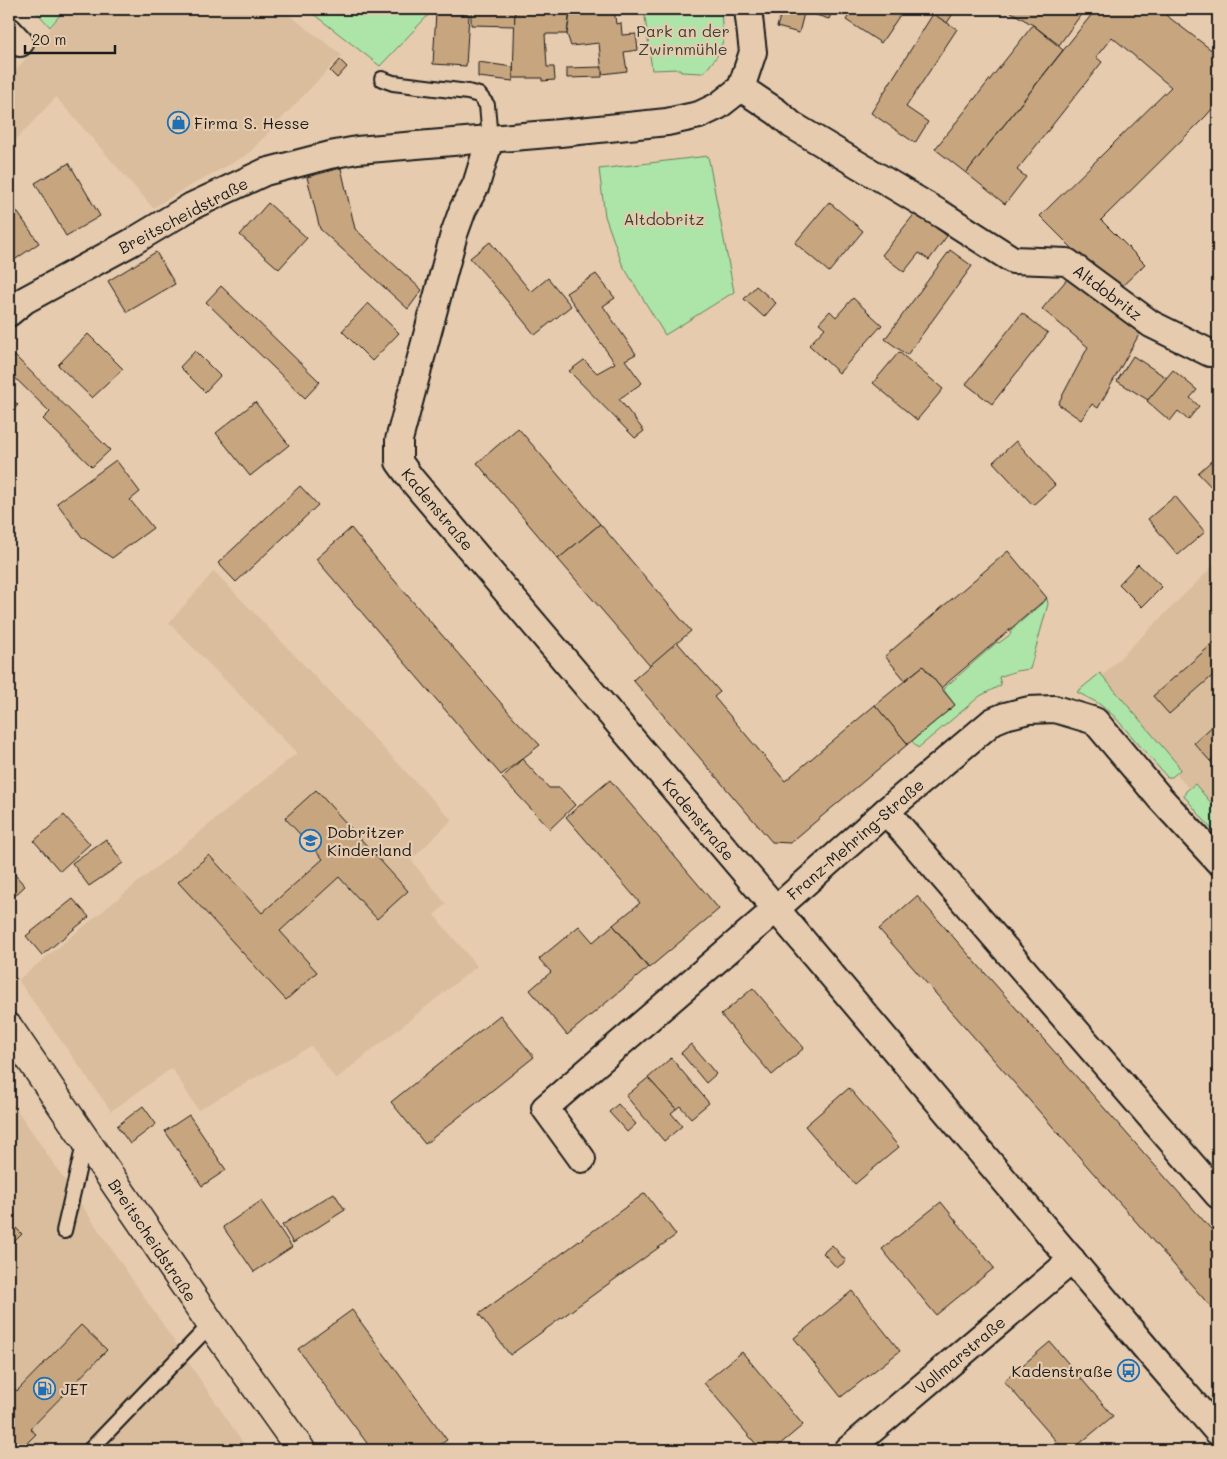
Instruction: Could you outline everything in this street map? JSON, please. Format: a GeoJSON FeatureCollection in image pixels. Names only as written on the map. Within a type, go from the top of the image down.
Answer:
{"type":"FeatureCollection","features":[{"type":"Feature","properties":{"kind":"main road","name":"Breitscheidstraße"},"geometry":{"type":"LineString","coordinates":[[9,1028],[211,1324],[301,1450]]}},
{"type":"Feature","properties":{"kind":"street"},"geometry":{"type":"LineString","coordinates":[[490,139],[667,122],[699,115],[718,106],[741,88],[753,52],[748,9]]}},
{"type":"Feature","properties":{"kind":"street","name":"Altdobritz"},"geometry":{"type":"LineString","coordinates":[[741,88],[777,112],[792,125],[944,216],[1013,260],[1068,262],[1151,324],[1210,353]]}},
{"type":"Feature","properties":{"kind":"street","name":"Breitscheidstraße"},"geometry":{"type":"LineString","coordinates":[[9,312],[25,300],[132,242],[192,206],[265,172],[357,150],[490,139]]}},
{"type":"Feature","properties":{"kind":"street","name":"Kadenstraße"},"geometry":{"type":"LineString","coordinates":[[490,139],[476,184],[463,209],[454,234],[399,440],[399,462],[412,480],[1218,1432]]}},
{"type":"Feature","properties":{"kind":"street","name":"Franz-Mehring-Straße"},"geometry":{"type":"LineString","coordinates":[[582,1159],[545,1108],[776,909],[886,810],[993,721],[1029,710],[1055,709],[1095,721],[1160,798],[1218,860]]}},
{"type":"Feature","properties":{"kind":"street"},"geometry":{"type":"LineString","coordinates":[[886,810],[1218,1195]]}},
{"type":"Feature","properties":{"kind":"street","name":"Vollmarstraße"},"geometry":{"type":"LineString","coordinates":[[848,1450],[1072,1260]]}},
{"type":"Feature","properties":{"kind":"lane"},"geometry":{"type":"LineString","coordinates":[[382,79],[394,83],[479,94],[487,104],[490,139]]}},
{"type":"Feature","properties":{"kind":"lane"},"geometry":{"type":"LineString","coordinates":[[64,1231],[85,1140]]}},
{"type":"Feature","properties":{"kind":"lane"},"geometry":{"type":"LineString","coordinates":[[90,1450],[211,1324]]}},
{"type":"Feature","properties":{"kind":"shaded area","name":"Firma S. Hesse"},"geometry":{"type":"Polygon","coordinates":[[[66,9],[281,9],[342,55],[247,155],[153,208],[56,97],[9,147],[9,79],[66,9]]]}},
{"type":"Feature","properties":{"kind":"shaded area"},"geometry":{"type":"Polygon","coordinates":[[[1216,563],[1218,565],[1218,823],[1097,681],[1216,563]]]}},
{"type":"Feature","properties":{"kind":"shaded area","name":"Dobritzer Kinderland"},"geometry":{"type":"Polygon","coordinates":[[[214,571],[452,820],[411,860],[446,904],[434,915],[477,966],[336,1079],[311,1046],[198,1110],[172,1068],[111,1111],[18,980],[297,753],[169,623],[214,571]]]}},
{"type":"Feature","properties":{"kind":"shaded area"},"geometry":{"type":"Polygon","coordinates":[[[9,1098],[248,1450],[9,1450],[9,1098]]]}},
{"type":"Feature","properties":{"kind":"green space"},"geometry":{"type":"Polygon","coordinates":[[[34,9],[65,9],[50,27],[34,9]]]}},
{"type":"Feature","properties":{"kind":"green space"},"geometry":{"type":"Polygon","coordinates":[[[307,9],[434,9],[380,66],[307,9]]]}},
{"type":"Feature","properties":{"kind":"green space","name":"Park an der Zwirnmühle"},"geometry":{"type":"Polygon","coordinates":[[[644,9],[721,9],[723,41],[717,56],[707,69],[702,73],[681,72],[680,69],[652,70],[644,9]]]}},
{"type":"Feature","properties":{"kind":"green space","name":"Altdobritz"},"geometry":{"type":"Polygon","coordinates":[[[708,156],[734,292],[665,335],[622,264],[605,216],[599,169],[708,156]]]}},
{"type":"Feature","properties":{"kind":"green space"},"geometry":{"type":"Polygon","coordinates":[[[1047,599],[1048,604],[1030,669],[1016,671],[999,677],[1001,685],[980,696],[918,748],[912,741],[955,705],[943,689],[997,642],[999,643],[1011,634],[1010,631],[1047,599]]]}},
{"type":"Feature","properties":{"kind":"green space"},"geometry":{"type":"Polygon","coordinates":[[[1100,673],[1178,765],[1180,770],[1172,777],[1167,777],[1114,716],[1098,703],[1077,692],[1100,673]]]}},
{"type":"Feature","properties":{"kind":"green space"},"geometry":{"type":"Polygon","coordinates":[[[1195,784],[1218,811],[1218,837],[1184,796],[1186,791],[1195,784]]]}},
{"type":"Feature","properties":{"kind":"building"},"geometry":{"type":"Polygon","coordinates":[[[471,9],[515,9],[515,26],[471,25],[471,9]]]}},
{"type":"Feature","properties":{"kind":"building"},"geometry":{"type":"Polygon","coordinates":[[[515,9],[570,9],[567,34],[545,34],[547,67],[554,67],[555,80],[542,81],[542,78],[513,78],[515,9]]]}},
{"type":"Feature","properties":{"kind":"building"},"geometry":{"type":"Polygon","coordinates":[[[614,9],[616,24],[621,23],[622,35],[636,34],[638,50],[624,52],[627,71],[602,74],[599,43],[571,46],[567,34],[570,14],[614,9]]]}},
{"type":"Feature","properties":{"kind":"building"},"geometry":{"type":"Polygon","coordinates":[[[772,9],[805,9],[799,33],[777,27],[781,13],[772,11],[772,9]]]}},
{"type":"Feature","properties":{"kind":"building"},"geometry":{"type":"Polygon","coordinates":[[[818,9],[833,9],[829,19],[816,15],[818,9]]]}},
{"type":"Feature","properties":{"kind":"building"},"geometry":{"type":"Polygon","coordinates":[[[853,9],[904,9],[881,43],[846,20],[853,9]]]}},
{"type":"Feature","properties":{"kind":"building"},"geometry":{"type":"Polygon","coordinates":[[[925,9],[956,9],[947,23],[925,9]]]}},
{"type":"Feature","properties":{"kind":"building"},"geometry":{"type":"Polygon","coordinates":[[[1006,9],[1085,9],[1059,45],[1033,25],[1006,9]]]}},
{"type":"Feature","properties":{"kind":"building"},"geometry":{"type":"Polygon","coordinates":[[[1096,9],[1158,9],[1218,55],[1218,102],[1101,220],[1145,264],[1116,292],[1040,216],[1171,87],[1112,37],[1096,57],[1102,62],[1017,170],[1026,177],[1005,204],[966,173],[1096,9]]]}},
{"type":"Feature","properties":{"kind":"building"},"geometry":{"type":"Polygon","coordinates":[[[436,12],[469,14],[466,66],[433,64],[436,12]]]}},
{"type":"Feature","properties":{"kind":"building"},"geometry":{"type":"Polygon","coordinates":[[[933,14],[957,29],[906,107],[928,122],[915,143],[871,113],[933,14]]]}},
{"type":"Feature","properties":{"kind":"building"},"geometry":{"type":"Polygon","coordinates":[[[1033,25],[1063,50],[966,173],[935,149],[1033,25]]]}},
{"type":"Feature","properties":{"kind":"building"},"geometry":{"type":"Polygon","coordinates":[[[340,60],[347,67],[337,78],[330,71],[340,60]]]}},
{"type":"Feature","properties":{"kind":"building"},"geometry":{"type":"Polygon","coordinates":[[[478,62],[513,67],[513,81],[478,77],[478,62]]]}},
{"type":"Feature","properties":{"kind":"building"},"geometry":{"type":"Polygon","coordinates":[[[602,67],[602,77],[567,78],[567,68],[602,67]]]}},
{"type":"Feature","properties":{"kind":"building"},"geometry":{"type":"Polygon","coordinates":[[[69,163],[100,216],[66,236],[35,183],[69,163]]]}},
{"type":"Feature","properties":{"kind":"building"},"geometry":{"type":"Polygon","coordinates":[[[341,168],[355,229],[422,290],[408,309],[320,229],[307,177],[341,168]]]}},
{"type":"Feature","properties":{"kind":"building"},"geometry":{"type":"Polygon","coordinates":[[[9,200],[39,243],[10,263],[9,261],[9,200]]]}},
{"type":"Feature","properties":{"kind":"building"},"geometry":{"type":"Polygon","coordinates":[[[829,202],[863,231],[829,272],[795,243],[829,202]]]}},
{"type":"Feature","properties":{"kind":"building"},"geometry":{"type":"Polygon","coordinates":[[[268,203],[307,238],[279,269],[240,235],[268,203]]]}},
{"type":"Feature","properties":{"kind":"building"},"geometry":{"type":"Polygon","coordinates":[[[916,212],[947,236],[929,260],[919,253],[904,272],[882,255],[916,212]]]}},
{"type":"Feature","properties":{"kind":"building"},"geometry":{"type":"Polygon","coordinates":[[[490,242],[531,292],[548,278],[571,306],[535,335],[470,258],[490,242]]]}},
{"type":"Feature","properties":{"kind":"building"},"geometry":{"type":"Polygon","coordinates":[[[950,250],[972,266],[907,355],[885,339],[950,250]]]}},
{"type":"Feature","properties":{"kind":"building"},"geometry":{"type":"Polygon","coordinates":[[[156,252],[175,284],[127,312],[108,281],[156,252]]]}},
{"type":"Feature","properties":{"kind":"building"},"geometry":{"type":"Polygon","coordinates":[[[596,274],[615,298],[603,306],[636,354],[625,360],[642,383],[619,399],[644,431],[635,438],[569,371],[584,360],[597,373],[615,363],[566,293],[596,274]]]}},
{"type":"Feature","properties":{"kind":"building"},"geometry":{"type":"Polygon","coordinates":[[[1068,278],[1141,331],[1098,408],[1092,404],[1081,420],[1058,404],[1088,347],[1042,309],[1068,278]]]}},
{"type":"Feature","properties":{"kind":"building"},"geometry":{"type":"Polygon","coordinates":[[[221,286],[320,382],[305,398],[206,302],[221,286]]]}},
{"type":"Feature","properties":{"kind":"building"},"geometry":{"type":"Polygon","coordinates":[[[756,286],[776,303],[764,317],[744,299],[756,286]]]}},
{"type":"Feature","properties":{"kind":"building"},"geometry":{"type":"Polygon","coordinates":[[[853,298],[882,325],[839,373],[809,345],[825,328],[819,323],[830,311],[836,317],[853,298]]]}},
{"type":"Feature","properties":{"kind":"building"},"geometry":{"type":"Polygon","coordinates":[[[368,303],[399,333],[372,361],[342,331],[368,303]]]}},
{"type":"Feature","properties":{"kind":"building"},"geometry":{"type":"Polygon","coordinates":[[[1022,313],[1048,333],[992,404],[966,384],[1022,313]]]}},
{"type":"Feature","properties":{"kind":"building"},"geometry":{"type":"Polygon","coordinates":[[[88,334],[123,369],[92,398],[58,365],[88,334]]]}},
{"type":"Feature","properties":{"kind":"building"},"geometry":{"type":"Polygon","coordinates":[[[195,351],[220,376],[205,392],[180,367],[195,351]]]}},
{"type":"Feature","properties":{"kind":"building"},"geometry":{"type":"Polygon","coordinates":[[[899,352],[943,389],[917,420],[873,383],[899,352]]]}},
{"type":"Feature","properties":{"kind":"building"},"geometry":{"type":"Polygon","coordinates":[[[15,356],[110,450],[92,467],[43,419],[50,412],[9,372],[9,363],[15,356]]]}},
{"type":"Feature","properties":{"kind":"building"},"geometry":{"type":"Polygon","coordinates":[[[1133,356],[1167,378],[1148,400],[1117,381],[1133,356]]]}},
{"type":"Feature","properties":{"kind":"building"},"geometry":{"type":"Polygon","coordinates":[[[1173,370],[1197,390],[1190,398],[1199,406],[1188,420],[1178,411],[1170,421],[1147,401],[1173,370]]]}},
{"type":"Feature","properties":{"kind":"building"},"geometry":{"type":"Polygon","coordinates":[[[9,396],[18,405],[9,414],[9,396]]]}},
{"type":"Feature","properties":{"kind":"building"},"geometry":{"type":"Polygon","coordinates":[[[255,402],[289,445],[250,476],[216,433],[255,402]]]}},
{"type":"Feature","properties":{"kind":"building"},"geometry":{"type":"Polygon","coordinates":[[[518,428],[600,524],[558,559],[477,463],[518,428]]]}},
{"type":"Feature","properties":{"kind":"building"},"geometry":{"type":"Polygon","coordinates":[[[1016,441],[1055,485],[1033,505],[993,462],[1016,441]]]}},
{"type":"Feature","properties":{"kind":"building"},"geometry":{"type":"Polygon","coordinates":[[[1218,455],[1218,494],[1198,473],[1218,455]]]}},
{"type":"Feature","properties":{"kind":"building"},"geometry":{"type":"Polygon","coordinates":[[[116,460],[140,492],[130,500],[153,528],[112,558],[82,537],[57,503],[116,460]]]}},
{"type":"Feature","properties":{"kind":"building"},"geometry":{"type":"Polygon","coordinates":[[[300,486],[318,505],[236,582],[218,563],[300,486]]]}},
{"type":"Feature","properties":{"kind":"building"},"geometry":{"type":"Polygon","coordinates":[[[1175,496],[1205,532],[1178,555],[1148,519],[1175,496]]]}},
{"type":"Feature","properties":{"kind":"building"},"geometry":{"type":"Polygon","coordinates":[[[600,524],[691,631],[650,666],[558,559],[600,524]]]}},
{"type":"Feature","properties":{"kind":"building"},"geometry":{"type":"Polygon","coordinates":[[[351,528],[514,718],[540,745],[501,775],[316,559],[351,528]]]}},
{"type":"Feature","properties":{"kind":"building"},"geometry":{"type":"Polygon","coordinates":[[[1008,551],[1047,598],[941,688],[923,666],[905,680],[885,656],[1008,551]]]}},
{"type":"Feature","properties":{"kind":"building"},"geometry":{"type":"Polygon","coordinates":[[[1138,564],[1162,587],[1142,607],[1119,584],[1138,564]]]}},
{"type":"Feature","properties":{"kind":"building"},"geometry":{"type":"Polygon","coordinates":[[[1218,639],[1218,671],[1169,714],[1153,696],[1218,639]]]}},
{"type":"Feature","properties":{"kind":"building"},"geometry":{"type":"Polygon","coordinates":[[[677,642],[720,692],[714,697],[785,781],[875,705],[908,744],[790,843],[772,842],[633,680],[677,642]]]}},
{"type":"Feature","properties":{"kind":"building"},"geometry":{"type":"Polygon","coordinates":[[[923,666],[955,705],[908,744],[875,705],[923,666]]]}},
{"type":"Feature","properties":{"kind":"building"},"geometry":{"type":"Polygon","coordinates":[[[1218,721],[1218,754],[1210,761],[1194,743],[1218,721]]]}},
{"type":"Feature","properties":{"kind":"building"},"geometry":{"type":"Polygon","coordinates":[[[1218,754],[1218,769],[1210,761],[1218,754]]]}},
{"type":"Feature","properties":{"kind":"building"},"geometry":{"type":"Polygon","coordinates":[[[522,759],[549,788],[560,788],[575,805],[550,829],[502,778],[522,759]]]}},
{"type":"Feature","properties":{"kind":"building"},"geometry":{"type":"Polygon","coordinates":[[[610,780],[719,909],[649,968],[613,925],[640,903],[566,817],[610,780]]]}},
{"type":"Feature","properties":{"kind":"building"},"geometry":{"type":"Polygon","coordinates":[[[316,790],[408,891],[377,919],[339,877],[280,931],[317,972],[286,1000],[178,882],[209,855],[262,913],[323,859],[285,818],[316,790]]]}},
{"type":"Feature","properties":{"kind":"building"},"geometry":{"type":"Polygon","coordinates":[[[64,815],[90,844],[60,871],[34,841],[64,815]]]}},
{"type":"Feature","properties":{"kind":"building"},"geometry":{"type":"Polygon","coordinates":[[[106,839],[123,863],[89,886],[72,863],[106,839]]]}},
{"type":"Feature","properties":{"kind":"building"},"geometry":{"type":"Polygon","coordinates":[[[9,868],[25,886],[9,901],[9,868]]]}},
{"type":"Feature","properties":{"kind":"building"},"geometry":{"type":"Polygon","coordinates":[[[917,896],[1218,1237],[1218,1315],[879,929],[917,896]]]}},
{"type":"Feature","properties":{"kind":"building"},"geometry":{"type":"Polygon","coordinates":[[[73,899],[89,917],[42,955],[26,936],[73,899]]]}},
{"type":"Feature","properties":{"kind":"building"},"geometry":{"type":"Polygon","coordinates":[[[613,925],[648,968],[567,1035],[530,990],[551,972],[539,959],[579,926],[593,942],[613,925]]]}},
{"type":"Feature","properties":{"kind":"building"},"geometry":{"type":"Polygon","coordinates":[[[753,988],[804,1048],[772,1075],[721,1015],[753,988]]]}},
{"type":"Feature","properties":{"kind":"building"},"geometry":{"type":"Polygon","coordinates":[[[500,1015],[534,1057],[425,1144],[391,1102],[500,1015]]]}},
{"type":"Feature","properties":{"kind":"building"},"geometry":{"type":"Polygon","coordinates":[[[691,1044],[716,1074],[706,1083],[681,1053],[691,1044]]]}},
{"type":"Feature","properties":{"kind":"building"},"geometry":{"type":"Polygon","coordinates":[[[671,1058],[709,1103],[691,1118],[680,1106],[676,1109],[648,1078],[671,1058]]]}},
{"type":"Feature","properties":{"kind":"building"},"geometry":{"type":"Polygon","coordinates":[[[648,1078],[676,1109],[671,1113],[682,1126],[664,1141],[626,1096],[648,1078]]]}},
{"type":"Feature","properties":{"kind":"building"},"geometry":{"type":"Polygon","coordinates":[[[849,1088],[899,1147],[855,1184],[805,1126],[849,1088]]]}},
{"type":"Feature","properties":{"kind":"building"},"geometry":{"type":"Polygon","coordinates":[[[618,1104],[636,1124],[627,1132],[609,1112],[618,1104]]]}},
{"type":"Feature","properties":{"kind":"building"},"geometry":{"type":"Polygon","coordinates":[[[143,1106],[156,1124],[130,1144],[117,1126],[143,1106]]]}},
{"type":"Feature","properties":{"kind":"building"},"geometry":{"type":"Polygon","coordinates":[[[189,1115],[226,1170],[202,1186],[165,1131],[189,1115]]]}},
{"type":"Feature","properties":{"kind":"building"},"geometry":{"type":"Polygon","coordinates":[[[334,1193],[345,1210],[293,1243],[282,1225],[334,1193]]]}},
{"type":"Feature","properties":{"kind":"building"},"geometry":{"type":"Polygon","coordinates":[[[645,1193],[676,1235],[510,1355],[479,1314],[645,1193]]]}},
{"type":"Feature","properties":{"kind":"building"},"geometry":{"type":"Polygon","coordinates":[[[261,1201],[292,1247],[254,1272],[223,1227],[261,1201]]]}},
{"type":"Feature","properties":{"kind":"building"},"geometry":{"type":"Polygon","coordinates":[[[941,1202],[994,1268],[936,1315],[882,1249],[941,1202]]]}},
{"type":"Feature","properties":{"kind":"building"},"geometry":{"type":"Polygon","coordinates":[[[9,1221],[22,1234],[9,1247],[9,1221]]]}},
{"type":"Feature","properties":{"kind":"building"},"geometry":{"type":"Polygon","coordinates":[[[832,1245],[846,1261],[837,1268],[823,1253],[832,1245]]]}},
{"type":"Feature","properties":{"kind":"building"},"geometry":{"type":"Polygon","coordinates":[[[852,1291],[900,1351],[841,1397],[794,1338],[852,1291]]]}},
{"type":"Feature","properties":{"kind":"building"},"geometry":{"type":"Polygon","coordinates":[[[352,1310],[447,1440],[432,1450],[372,1450],[298,1349],[352,1310]]]}},
{"type":"Feature","properties":{"kind":"building","name":"JET"},"geometry":{"type":"Polygon","coordinates":[[[81,1325],[107,1350],[30,1429],[36,1434],[20,1450],[9,1450],[9,1384],[17,1391],[81,1325]]]}},
{"type":"Feature","properties":{"kind":"building"},"geometry":{"type":"Polygon","coordinates":[[[1050,1342],[1113,1416],[1072,1450],[1064,1450],[1004,1381],[1050,1342]]]}},
{"type":"Feature","properties":{"kind":"building"},"geometry":{"type":"Polygon","coordinates":[[[742,1352],[803,1425],[773,1450],[761,1450],[704,1383],[742,1352]]]}},
{"type":"Feature","properties":{"kind":"place","name":"Firma S. Hesse"},"geometry":{"type":"Point","coordinates":[178,122]}},
{"type":"Feature","properties":{"kind":"place","name":"Dobritzer Kinderland"},"geometry":{"type":"Point","coordinates":[311,840]}},
{"type":"Feature","properties":{"kind":"place","name":"Kadenstraße"},"geometry":{"type":"Point","coordinates":[1129,1370]}},
{"type":"Feature","properties":{"kind":"place","name":"JET"},"geometry":{"type":"Point","coordinates":[45,1388]}}]}
